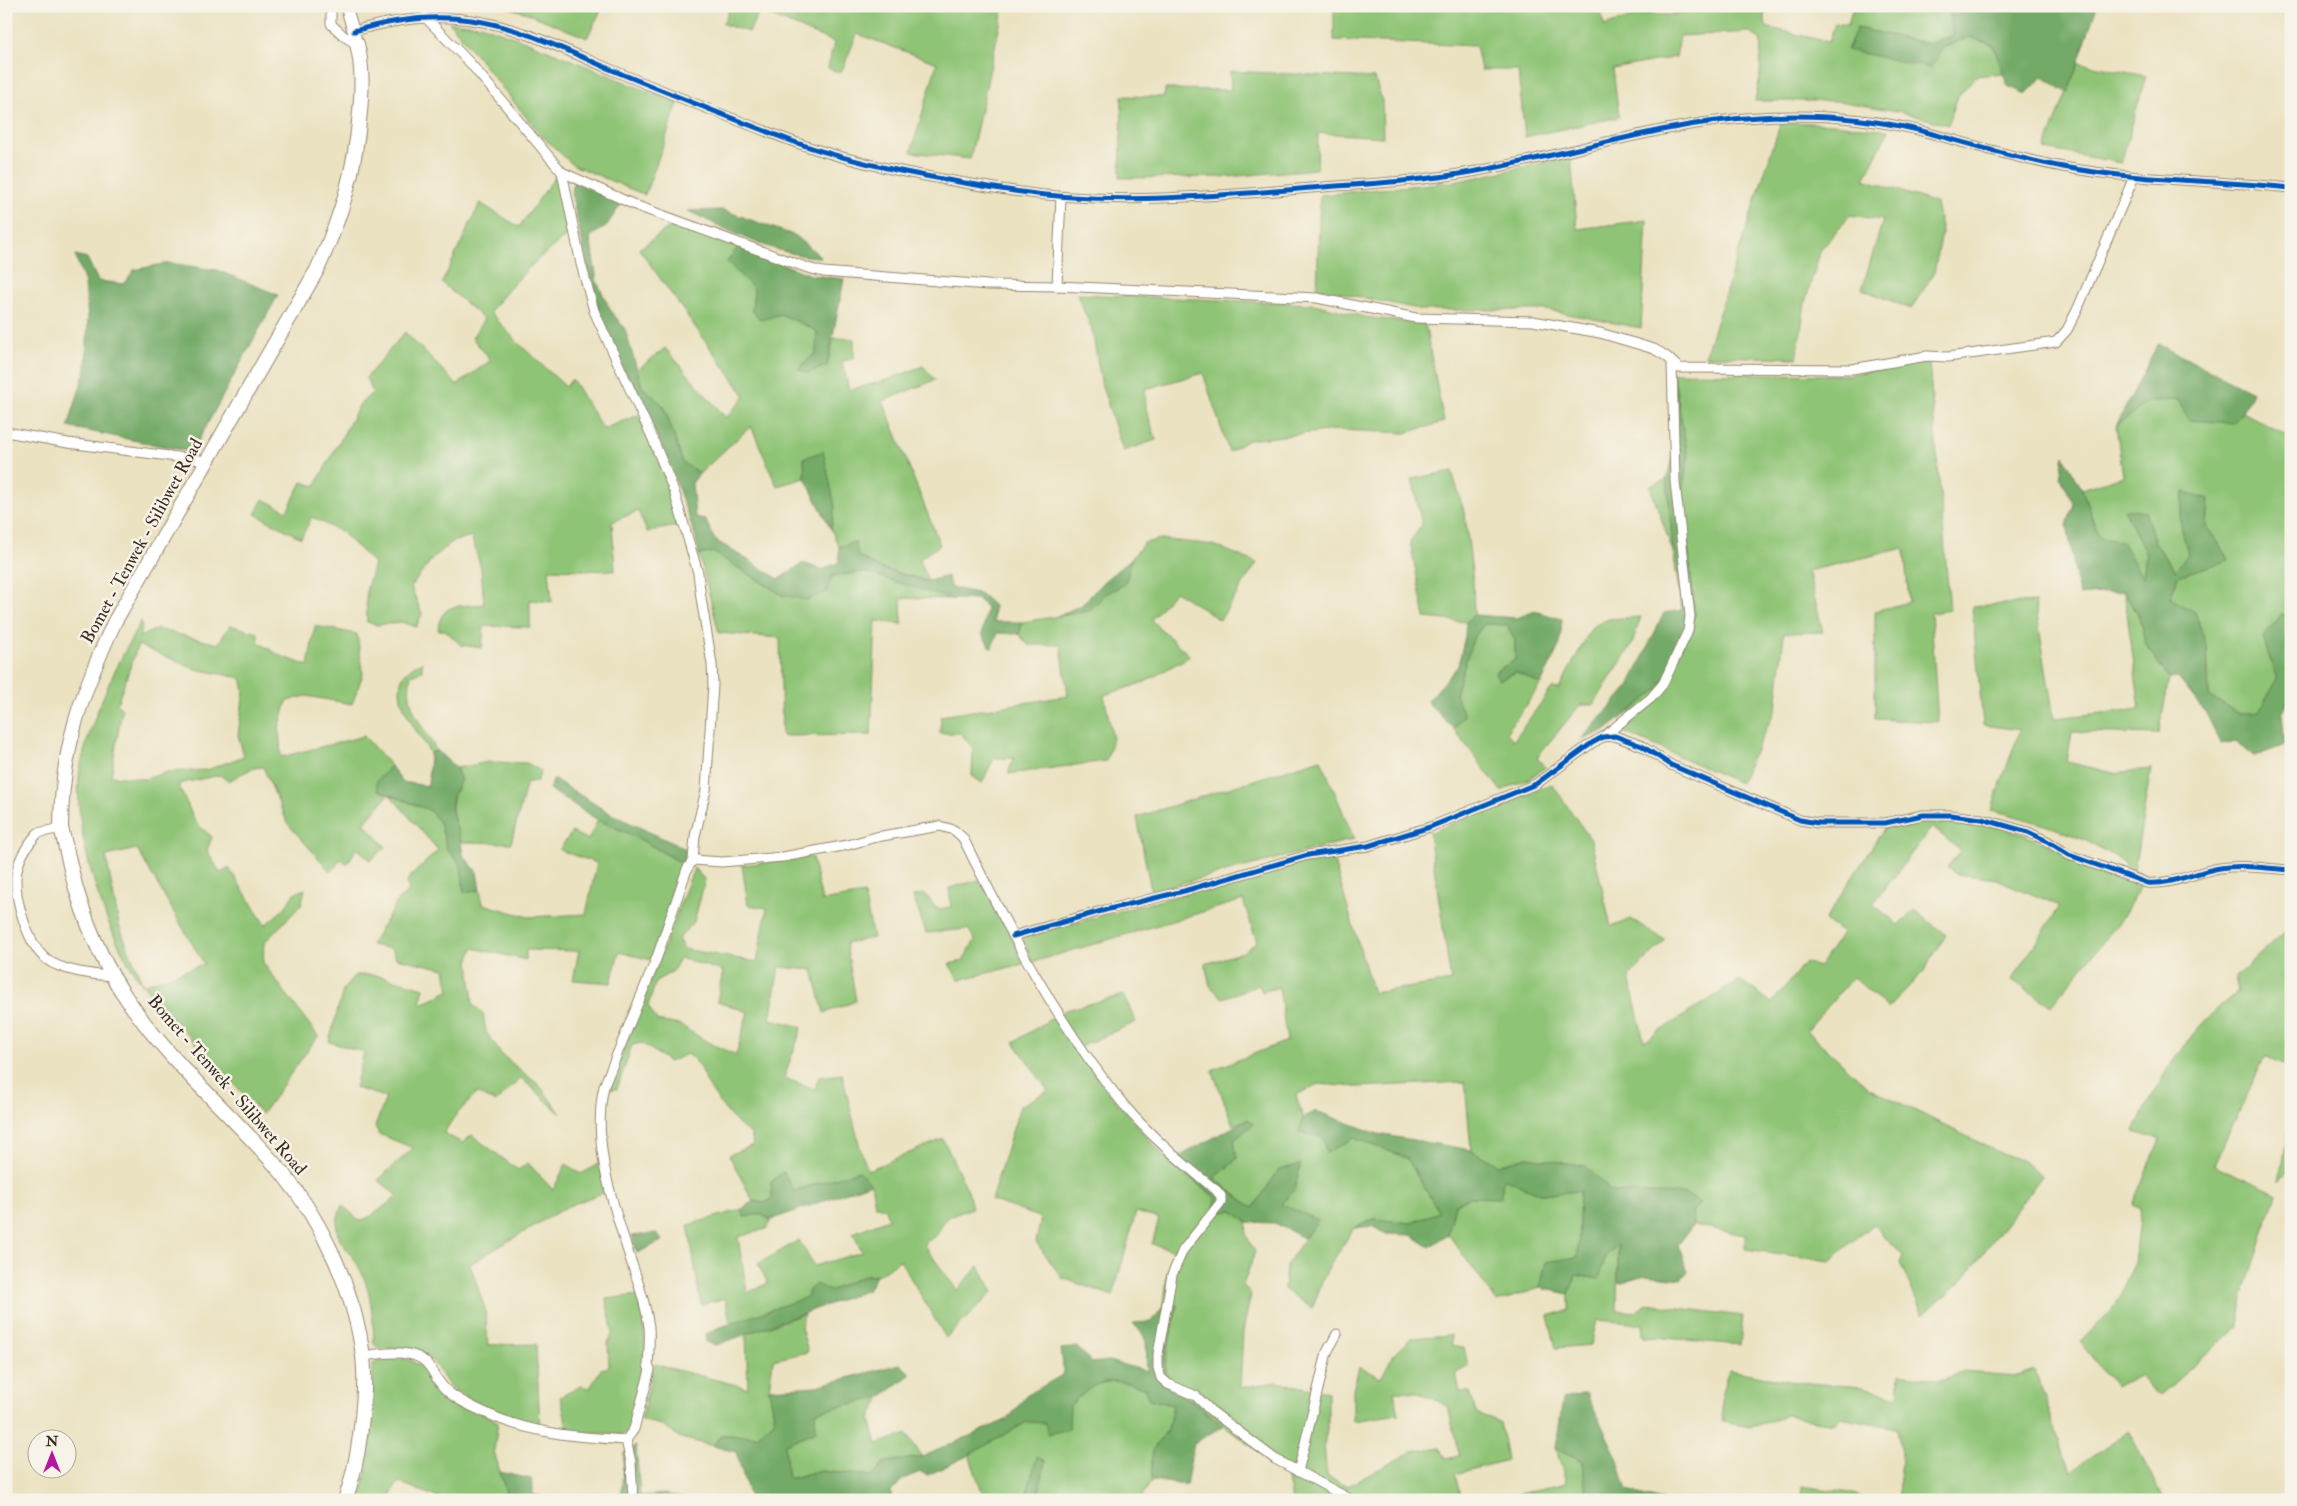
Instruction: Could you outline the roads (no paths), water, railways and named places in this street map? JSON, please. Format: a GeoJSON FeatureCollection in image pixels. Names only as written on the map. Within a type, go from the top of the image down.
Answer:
{"type":"FeatureCollection","features":[{"type":"Feature","properties":{"kind":"main road"},"geometry":{"type":"LineString","coordinates":[[346,6],[355,37]]}},
{"type":"Feature","properties":{"kind":"main road","name":"Bomet - Tenwek - Silibwet Road"},"geometry":{"type":"LineString","coordinates":[[345,1500],[356,1463],[361,1429],[364,1391],[363,1356],[344,1285],[330,1248],[308,1210],[284,1176],[262,1150],[188,1075],[151,1033],[126,999],[112,976],[78,895],[61,828],[65,766],[71,732],[93,668],[115,621],[317,270],[334,231],[349,187],[356,154],[362,82],[361,57],[355,37]]}},
{"type":"Feature","properties":{"kind":"street"},"geometry":{"type":"LineString","coordinates":[[327,6],[331,10],[332,24],[345,37],[355,37],[381,23],[425,18],[471,20],[514,31],[678,97],[802,144],[864,162],[1004,190],[1061,197],[1139,200],[1406,181],[1476,171],[1665,128],[1712,121],[1800,116],[1883,123],[2055,166],[2134,177],[2291,188]]}},
{"type":"Feature","properties":{"kind":"street"},"geometry":{"type":"LineString","coordinates":[[425,18],[470,63],[562,172],[637,206],[823,272],[933,282],[1317,298],[1416,318],[1532,321],[1600,333],[1654,349],[1666,356],[1679,368],[1852,368],[1926,356],[1948,357],[2056,342],[2067,330],[2078,308],[2134,177]]}},
{"type":"Feature","properties":{"kind":"street"},"geometry":{"type":"LineString","coordinates":[[562,172],[581,264],[594,311],[652,437],[674,491],[698,573],[700,598],[712,664],[713,685],[709,774],[694,843],[693,860],[687,869],[657,957],[604,1086],[602,1099],[601,1144],[603,1161],[611,1195],[639,1286],[648,1326],[648,1364],[650,1370],[634,1430],[626,1440]]}},
{"type":"Feature","properties":{"kind":"street"},"geometry":{"type":"LineString","coordinates":[[1058,286],[1061,197]]}},
{"type":"Feature","properties":{"kind":"street"},"geometry":{"type":"LineString","coordinates":[[1603,738],[1650,698],[1663,684],[1688,631],[1690,616],[1675,482],[1672,363]]}},
{"type":"Feature","properties":{"kind":"street"},"geometry":{"type":"LineString","coordinates":[[6,432],[68,443],[208,461]]}},
{"type":"Feature","properties":{"kind":"street"},"geometry":{"type":"LineString","coordinates":[[1013,936],[1184,891],[1308,855],[1368,846],[1430,827],[1536,784],[1592,743],[1603,738],[1615,736],[1642,746],[1671,764],[1800,820],[1818,823],[1885,823],[1923,815],[1950,815],[1982,819],[2028,832],[2069,855],[2147,883],[2160,884],[2196,873],[2233,867],[2291,870]]}},
{"type":"Feature","properties":{"kind":"street"},"geometry":{"type":"LineString","coordinates":[[693,860],[722,862],[784,857],[848,845],[876,837],[940,826],[954,830],[964,838],[1013,936],[1061,1016],[1098,1071],[1125,1106],[1180,1161],[1221,1196],[1221,1202],[1184,1250],[1172,1275],[1158,1354],[1158,1368],[1161,1378],[1168,1384],[1196,1396],[1210,1410],[1258,1447],[1298,1472],[1352,1500]]}},
{"type":"Feature","properties":{"kind":"street"},"geometry":{"type":"LineString","coordinates":[[61,828],[38,833],[23,854],[16,878],[27,934],[46,959],[90,975],[112,976]]}},
{"type":"Feature","properties":{"kind":"street"},"geometry":{"type":"LineString","coordinates":[[1298,1472],[1327,1352],[1337,1334]]}},
{"type":"Feature","properties":{"kind":"street"},"geometry":{"type":"LineString","coordinates":[[363,1356],[408,1353],[421,1358],[432,1368],[445,1389],[488,1414],[518,1426],[549,1433],[626,1440]]}},
{"type":"Feature","properties":{"kind":"street"},"geometry":{"type":"LineString","coordinates":[[626,1440],[631,1462],[633,1500]]}}]}
